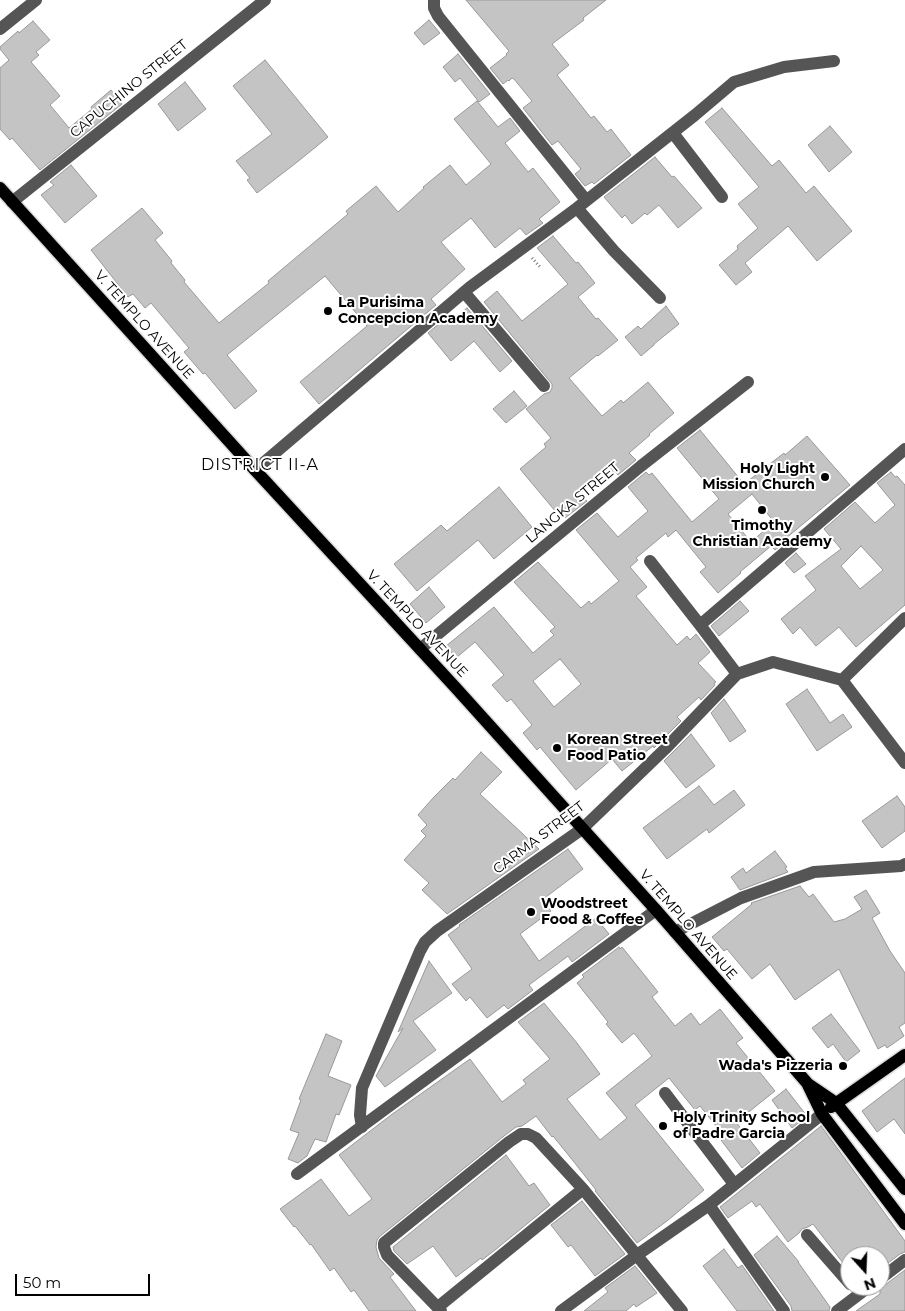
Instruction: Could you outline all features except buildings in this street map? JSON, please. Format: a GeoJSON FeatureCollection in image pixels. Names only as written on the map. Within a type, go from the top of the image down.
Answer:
{"type":"FeatureCollection","features":[{"type":"Feature","properties":{"kind":"main road","name":"V. TEMPLO AVENUE"},"geometry":{"type":"LineString","coordinates":[[0,188],[656,910],[808,1084],[836,1103],[905,1189]]}},
{"type":"Feature","properties":{"kind":"main road"},"geometry":{"type":"LineString","coordinates":[[822,1114],[905,1055]]}},
{"type":"Feature","properties":{"kind":"main road","name":"V. TEMPLO AVENUE"},"geometry":{"type":"LineString","coordinates":[[808,1084],[822,1114],[905,1224]]}},
{"type":"Feature","properties":{"kind":"street"},"geometry":{"type":"LineString","coordinates":[[0,29],[36,0]]}},
{"type":"Feature","properties":{"kind":"street","name":"CAPUCHINO STREET"},"geometry":{"type":"LineString","coordinates":[[12,202],[264,0]]}},
{"type":"Feature","properties":{"kind":"street"},"geometry":{"type":"LineString","coordinates":[[434,0],[434,8],[438,16],[581,204],[614,251],[660,298]]}},
{"type":"Feature","properties":{"kind":"street"},"geometry":{"type":"LineString","coordinates":[[256,470],[464,292],[581,204],[734,82],[784,67],[834,61]]}},
{"type":"Feature","properties":{"kind":"street"},"geometry":{"type":"LineString","coordinates":[[673,132],[722,197]]}},
{"type":"Feature","properties":{"kind":"street"},"geometry":{"type":"LineString","coordinates":[[464,292],[544,386]]}},
{"type":"Feature","properties":{"kind":"street","name":"LANGKA STREET"},"geometry":{"type":"LineString","coordinates":[[420,649],[641,466],[748,382]]}},
{"type":"Feature","properties":{"kind":"street"},"geometry":{"type":"LineString","coordinates":[[700,624],[905,448]]}},
{"type":"Feature","properties":{"kind":"street"},"geometry":{"type":"LineString","coordinates":[[650,562],[737,674]]}},
{"type":"Feature","properties":{"kind":"street"},"geometry":{"type":"LineString","coordinates":[[905,618],[842,680],[905,763]]}},
{"type":"Feature","properties":{"kind":"street","name":"CARMA STREET"},"geometry":{"type":"LineString","coordinates":[[362,1127],[360,1115],[362,1088],[425,942],[437,931],[582,828],[665,749],[737,674],[773,662],[842,680]]}},
{"type":"Feature","properties":{"kind":"street"},"geometry":{"type":"LineString","coordinates":[[675,932],[741,898],[814,872],[901,866],[905,864]]}},
{"type":"Feature","properties":{"kind":"street"},"geometry":{"type":"LineString","coordinates":[[297,1174],[656,910]]}},
{"type":"Feature","properties":{"kind":"street"},"geometry":{"type":"LineString","coordinates":[[665,1093],[734,1184]]}},
{"type":"Feature","properties":{"kind":"street"},"geometry":{"type":"LineString","coordinates":[[561,1311],[709,1205],[822,1114]]}},
{"type":"Feature","properties":{"kind":"street"},"geometry":{"type":"LineString","coordinates":[[583,1189],[439,1309],[387,1255],[384,1244],[389,1238],[509,1142],[521,1134],[528,1134],[536,1138],[583,1189],[682,1311]]}},
{"type":"Feature","properties":{"kind":"street"},"geometry":{"type":"LineString","coordinates":[[709,1205],[784,1311]]}},
{"type":"Feature","properties":{"kind":"street"},"geometry":{"type":"LineString","coordinates":[[807,1235],[840,1273]]}},
{"type":"Feature","properties":{"kind":"street"},"geometry":{"type":"LineString","coordinates":[[890,1271],[905,1260]]}},
{"type":"Feature","properties":{"kind":"street"},"geometry":{"type":"LineString","coordinates":[[837,1311],[847,1296]]}},
{"type":"Feature","properties":{"kind":"place","name":"La Purisima Concepcion Academy"},"geometry":{"type":"Point","coordinates":[328,311]}},
{"type":"Feature","properties":{"kind":"place","name":"Holy Light Mission Church"},"geometry":{"type":"Point","coordinates":[825,477]}},
{"type":"Feature","properties":{"kind":"place","name":"Timothy Christian Academy"},"geometry":{"type":"Point","coordinates":[762,510]}},
{"type":"Feature","properties":{"kind":"place","name":"Korean Street Food Patio"},"geometry":{"type":"Point","coordinates":[557,748]}},
{"type":"Feature","properties":{"kind":"place","name":"Woodstreet Food & Coffee"},"geometry":{"type":"Point","coordinates":[531,912]}},
{"type":"Feature","properties":{"kind":"place","name":"Wada's Pizzeria"},"geometry":{"type":"Point","coordinates":[843,1066]}},
{"type":"Feature","properties":{"kind":"place","name":"Holy Trinity School of Padre Garcia"},"geometry":{"type":"Point","coordinates":[663,1126]}},
{"type":"Feature","properties":{"kind":"district","name":"DISTRICT II-A"},"geometry":{"type":"Point","coordinates":[260,465]}}]}
